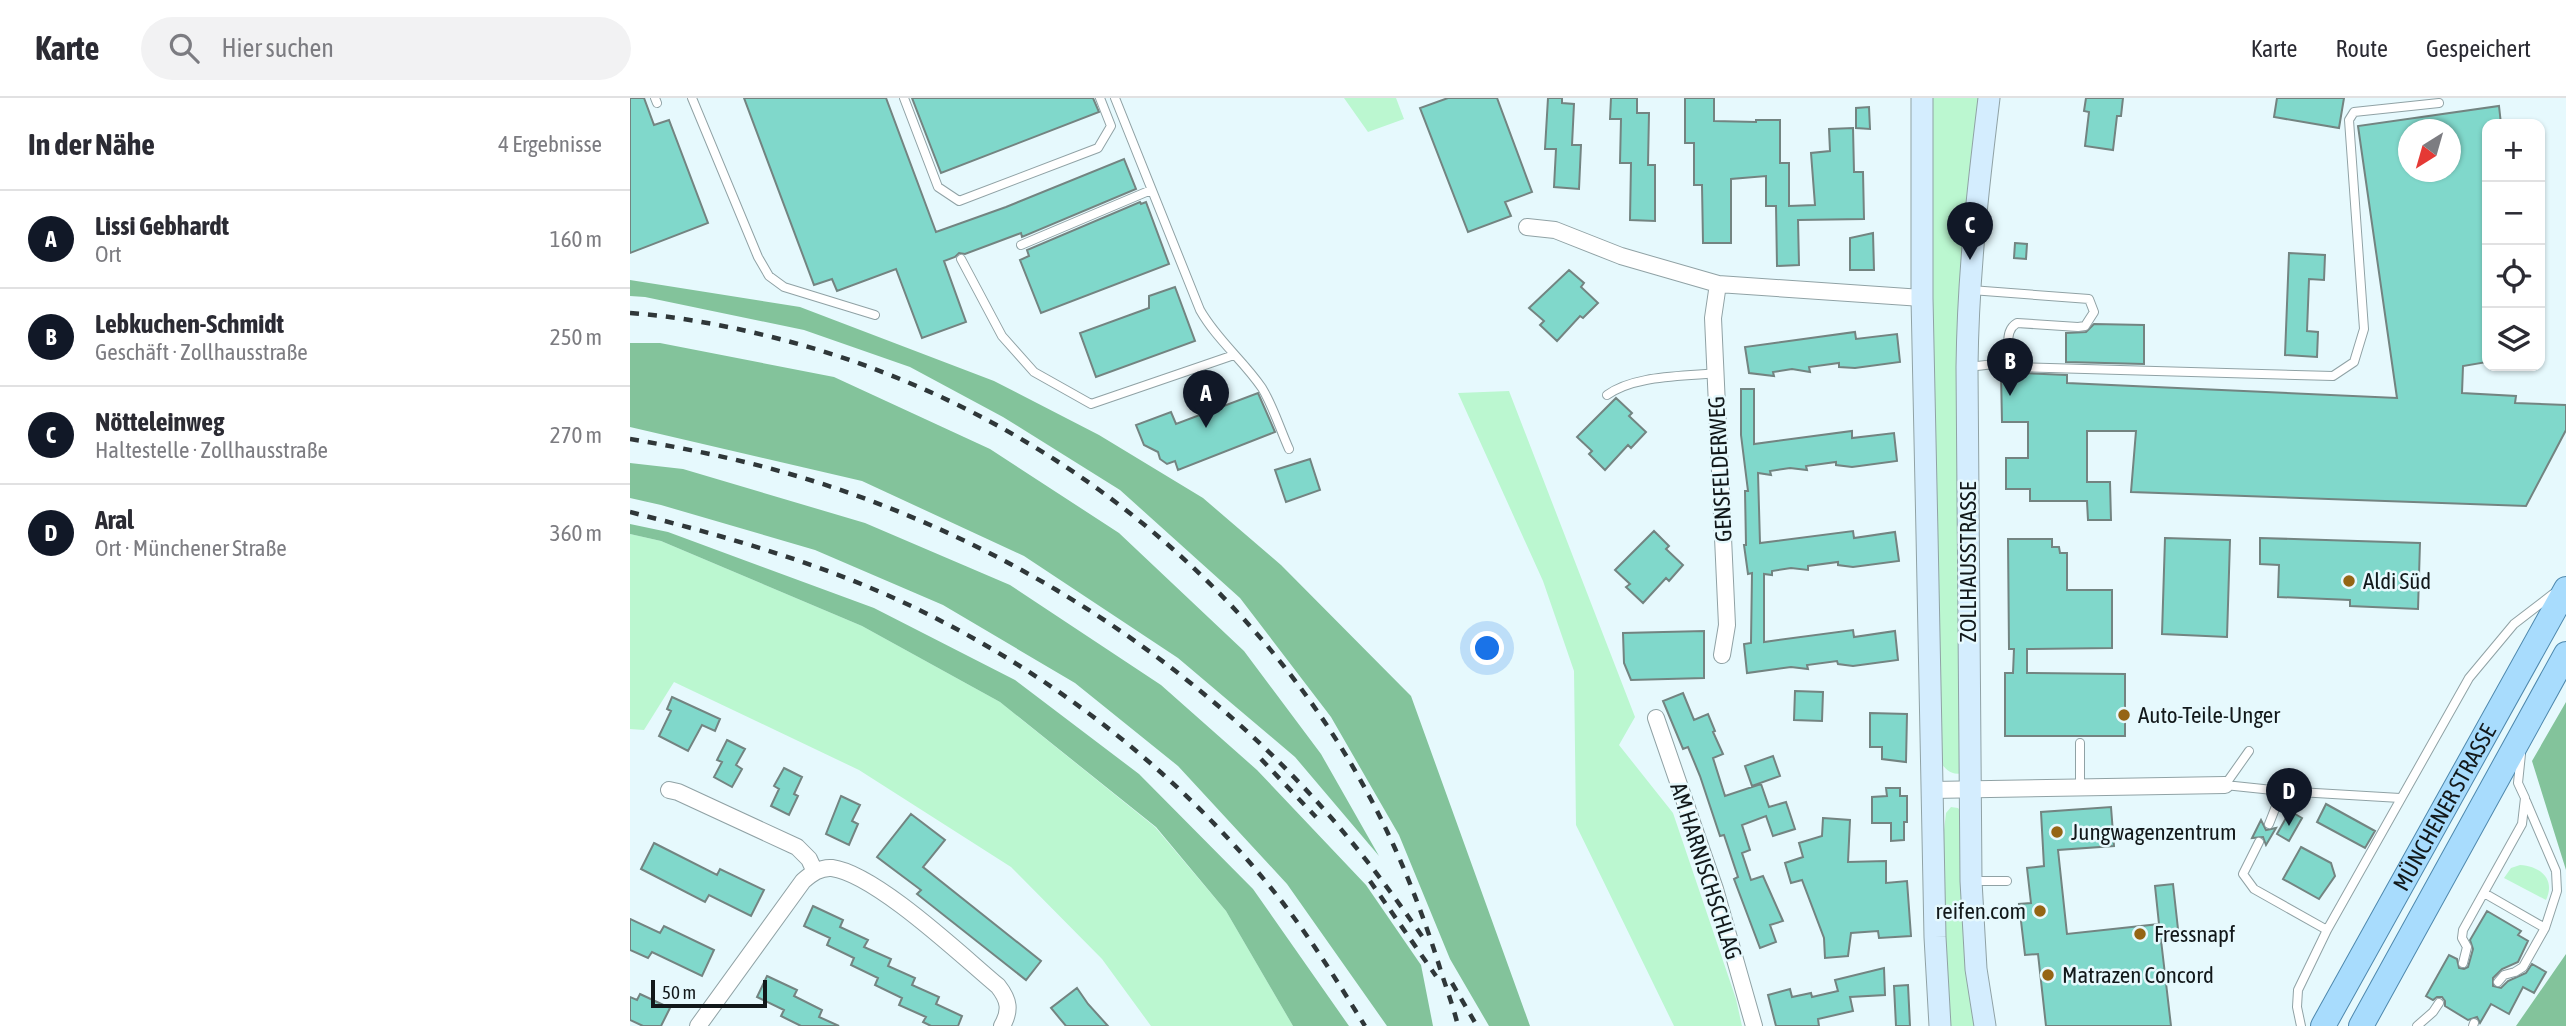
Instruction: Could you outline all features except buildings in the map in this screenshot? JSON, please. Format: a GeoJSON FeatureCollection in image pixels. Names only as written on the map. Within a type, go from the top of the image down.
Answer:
{"type":"FeatureCollection","features":[{"type":"Feature","properties":{"kind":"main road","name":"ZOLLHAUSSTRASSE"},"geometry":{"type":"LineString","coordinates":[[1922,98],[1922,299],[1935,937],[1940,1026]]}},
{"type":"Feature","properties":{"kind":"main road","name":"ZOLLHAUSSTRASSE"},"geometry":{"type":"LineString","coordinates":[[1985,1026],[1976,969],[1970,881],[1967,367],[1968,289],[1989,98]]}},
{"type":"Feature","properties":{"kind":"main road","name":"MÜNCHENER STRASSE"},"geometry":{"type":"LineString","coordinates":[[2323,1026],[2566,586]]}},
{"type":"Feature","properties":{"kind":"main road","name":"MÜNCHENER STRASSE"},"geometry":{"type":"LineString","coordinates":[[2361,1026],[2566,654]]}},
{"type":"Feature","properties":{"kind":"street"},"geometry":{"type":"LineString","coordinates":[[1527,227],[1555,230],[1621,256],[1718,284],[1922,299]]}},
{"type":"Feature","properties":{"kind":"street","name":"GENSFELDERWEG"},"geometry":{"type":"LineString","coordinates":[[1718,284],[1713,318],[1727,625],[1723,655]]}},
{"type":"Feature","properties":{"kind":"street","name":"AM HARNISCHSCHLAG"},"geometry":{"type":"LineString","coordinates":[[1656,718],[1715,889],[1754,1026]]}},
{"type":"Feature","properties":{"kind":"street"},"geometry":{"type":"LineString","coordinates":[[1932,790],[2225,785]]}},
{"type":"Feature","properties":{"kind":"street"},"geometry":{"type":"LineString","coordinates":[[669,790],[797,847],[809,859],[815,872]]}},
{"type":"Feature","properties":{"kind":"street"},"geometry":{"type":"LineString","coordinates":[[698,1026],[803,881],[815,872],[830,868],[878,890],[988,977],[1007,997],[1009,1010],[1002,1026]]}},
{"type":"Feature","properties":{"kind":"lane"},"geometry":{"type":"LineString","coordinates":[[692,98],[758,257],[769,276],[784,287],[875,315]]}},
{"type":"Feature","properties":{"kind":"lane"},"geometry":{"type":"LineString","coordinates":[[904,98],[938,187],[959,201],[1098,148],[1111,126],[1100,98]]}},
{"type":"Feature","properties":{"kind":"lane"},"geometry":{"type":"LineString","coordinates":[[1115,98],[1200,310],[1212,332],[1262,389],[1289,449]]}},
{"type":"Feature","properties":{"kind":"lane"},"geometry":{"type":"LineString","coordinates":[[1967,367],[2000,362],[2016,367],[2333,376],[2354,362],[2364,329],[2349,120],[2354,112],[2439,103]]}},
{"type":"Feature","properties":{"kind":"lane"},"geometry":{"type":"LineString","coordinates":[[1021,245],[1151,190]]}},
{"type":"Feature","properties":{"kind":"lane"},"geometry":{"type":"LineString","coordinates":[[961,259],[1002,335],[1034,372],[1091,404],[1234,355]]}},
{"type":"Feature","properties":{"kind":"lane"},"geometry":{"type":"LineString","coordinates":[[1968,289],[2090,299],[2094,312],[2085,326],[2017,323],[2008,332],[2005,357],[2000,362]]}},
{"type":"Feature","properties":{"kind":"lane"},"geometry":{"type":"LineString","coordinates":[[1607,395],[1618,387],[1659,379],[1716,373]]}},
{"type":"Feature","properties":{"kind":"lane"},"geometry":{"type":"LineString","coordinates":[[2301,1026],[2297,1007],[2298,990],[2327,930],[2469,678],[2514,624],[2566,586]]}},
{"type":"Feature","properties":{"kind":"lane"},"geometry":{"type":"LineString","coordinates":[[2498,982],[2504,975],[2523,967],[2545,928],[2557,891],[2556,871],[2518,783],[2529,722]]}},
{"type":"Feature","properties":{"kind":"lane"},"geometry":{"type":"LineString","coordinates":[[2080,743],[2080,787]]}},
{"type":"Feature","properties":{"kind":"lane"},"geometry":{"type":"LineString","coordinates":[[2249,751],[2225,785],[2400,798]]}},
{"type":"Feature","properties":{"kind":"lane"},"geometry":{"type":"LineString","coordinates":[[2269,824],[2282,791]]}},
{"type":"Feature","properties":{"kind":"lane"},"geometry":{"type":"LineString","coordinates":[[2463,962],[2467,947],[2462,938],[2463,930],[2522,824],[2525,798]]}},
{"type":"Feature","properties":{"kind":"lane"},"geometry":{"type":"LineString","coordinates":[[2259,842],[2243,874],[2254,889],[2327,930]]}},
{"type":"Feature","properties":{"kind":"lane"},"geometry":{"type":"LineString","coordinates":[[1970,881],[2007,881]]}},
{"type":"Feature","properties":{"kind":"lane"},"geometry":{"type":"LineString","coordinates":[[2484,893],[2545,928]]}},
{"type":"Feature","properties":{"kind":"lane"},"geometry":{"type":"LineString","coordinates":[[2417,1026],[2433,1012],[2438,1003]]}},
{"type":"Feature","properties":{"kind":"green space"},"geometry":{"type":"Polygon","coordinates":[[[1344,98],[1396,98],[1404,119],[1368,132],[1344,98]]]}},
{"type":"Feature","properties":{"kind":"green space"},"geometry":{"type":"Polygon","coordinates":[[[1929,98],[1987,98],[1971,236],[1963,773],[1959,774],[1950,772],[1940,762],[1929,98]]]}},
{"type":"Feature","properties":{"kind":"green space"},"geometry":{"type":"Polygon","coordinates":[[[630,280],[800,307],[994,381],[1099,435],[1203,498],[1281,565],[1411,696],[1530,1026],[1489,1026],[1450,959],[1399,835],[1331,717],[1240,598],[1120,490],[1003,417],[910,367],[804,330],[630,296],[630,280]]]}},
{"type":"Feature","properties":{"kind":"green space"},"geometry":{"type":"Polygon","coordinates":[[[630,343],[660,343],[834,377],[990,449],[1119,533],[1244,651],[1321,754],[1379,856],[1295,757],[1178,658],[1024,556],[862,481],[630,427],[630,343]]]}},
{"type":"Feature","properties":{"kind":"green space"},"geometry":{"type":"Polygon","coordinates":[[[1509,391],[1635,717],[1619,745],[1673,813],[1736,999],[1742,1026],[1674,1026],[1576,825],[1574,671],[1543,581],[1458,393],[1509,391]]]}},
{"type":"Feature","properties":{"kind":"green space"},"geometry":{"type":"Polygon","coordinates":[[[630,463],[683,469],[865,523],[1010,585],[1161,685],[1257,770],[1366,885],[1421,965],[1433,1026],[1387,1026],[1287,884],[1178,766],[1075,683],[943,605],[815,550],[630,498],[630,463]]]}},
{"type":"Feature","properties":{"kind":"green space"},"geometry":{"type":"Polygon","coordinates":[[[630,524],[668,532],[874,608],[1015,680],[1139,774],[1253,889],[1349,1026],[1293,1026],[1226,911],[1156,827],[1000,702],[862,626],[661,541],[630,534],[630,524]]]}},
{"type":"Feature","properties":{"kind":"green space"},"geometry":{"type":"Polygon","coordinates":[[[630,534],[661,541],[862,626],[1000,702],[1155,827],[1226,911],[1293,1026],[1151,1026],[1102,959],[1011,867],[859,770],[674,682],[644,730],[630,729],[630,534]]]}},
{"type":"Feature","properties":{"kind":"green space"},"geometry":{"type":"Polygon","coordinates":[[[2566,702],[2566,870],[2532,761],[2566,702]]]}},
{"type":"Feature","properties":{"kind":"green space"},"geometry":{"type":"Polygon","coordinates":[[[1951,807],[1958,808],[1965,816],[1980,1026],[1949,1026],[1944,947],[1944,830],[1946,813],[1951,807]]]}},
{"type":"Feature","properties":{"kind":"green space"},"geometry":{"type":"Polygon","coordinates":[[[2520,865],[2534,868],[2544,875],[2549,886],[2546,900],[2504,878],[2511,868],[2520,865]]]}},
{"type":"Feature","properties":{"kind":"green space"},"geometry":{"type":"Polygon","coordinates":[[[2566,954],[2566,1026],[2516,1026],[2566,954]]]}},
{"type":"Feature","properties":{"kind":"railway"},"geometry":{"type":"LineString","coordinates":[[630,313],[712,324],[791,342],[880,371],[966,409],[1047,455],[1124,509],[1196,570],[1261,638],[1318,712],[1367,792],[1416,898],[1458,1026]]}},
{"type":"Feature","properties":{"kind":"railway"},"geometry":{"type":"LineString","coordinates":[[630,439],[751,463],[860,497],[928,524],[995,556],[1059,592],[1181,675],[1237,722],[1327,813],[1378,876],[1426,942]]}},
{"type":"Feature","properties":{"kind":"railway"},"geometry":{"type":"LineString","coordinates":[[630,512],[764,550],[864,585],[951,626],[1057,691],[1108,728],[1155,768],[1201,810],[1243,855],[1305,933],[1365,1026]]}},
{"type":"Feature","properties":{"kind":"railway"},"geometry":{"type":"LineString","coordinates":[[1261,759],[1316,817]]}},
{"type":"Feature","properties":{"kind":"railway"},"geometry":{"type":"LineString","coordinates":[[1370,881],[1436,976]]}},
{"type":"Feature","properties":{"kind":"railway"},"geometry":{"type":"LineString","coordinates":[[1452,983],[1477,1026]]}},
{"type":"Feature","properties":{"kind":"place","name":"Nötteleinweg"},"geometry":{"type":"Point","coordinates":[1970,260]}},
{"type":"Feature","properties":{"kind":"place","name":"Lebkuchen-Schmidt"},"geometry":{"type":"Point","coordinates":[2010,396]}},
{"type":"Feature","properties":{"kind":"place","name":"Lissi Gebhardt"},"geometry":{"type":"Point","coordinates":[1206,428]}},
{"type":"Feature","properties":{"kind":"place","name":"Aldi Süd"},"geometry":{"type":"Point","coordinates":[2349,581]}},
{"type":"Feature","properties":{"kind":"place","name":"Auto-Teile-Unger"},"geometry":{"type":"Point","coordinates":[2124,715]}},
{"type":"Feature","properties":{"kind":"place","name":"Aral"},"geometry":{"type":"Point","coordinates":[2289,826]}},
{"type":"Feature","properties":{"kind":"place","name":"Jungwagenzentrum"},"geometry":{"type":"Point","coordinates":[2057,832]}},
{"type":"Feature","properties":{"kind":"place","name":"reifen.com"},"geometry":{"type":"Point","coordinates":[2040,911]}},
{"type":"Feature","properties":{"kind":"place","name":"Fressnapf"},"geometry":{"type":"Point","coordinates":[2140,934]}},
{"type":"Feature","properties":{"kind":"place","name":"Matrazen Concord"},"geometry":{"type":"Point","coordinates":[2048,975]}}]}
